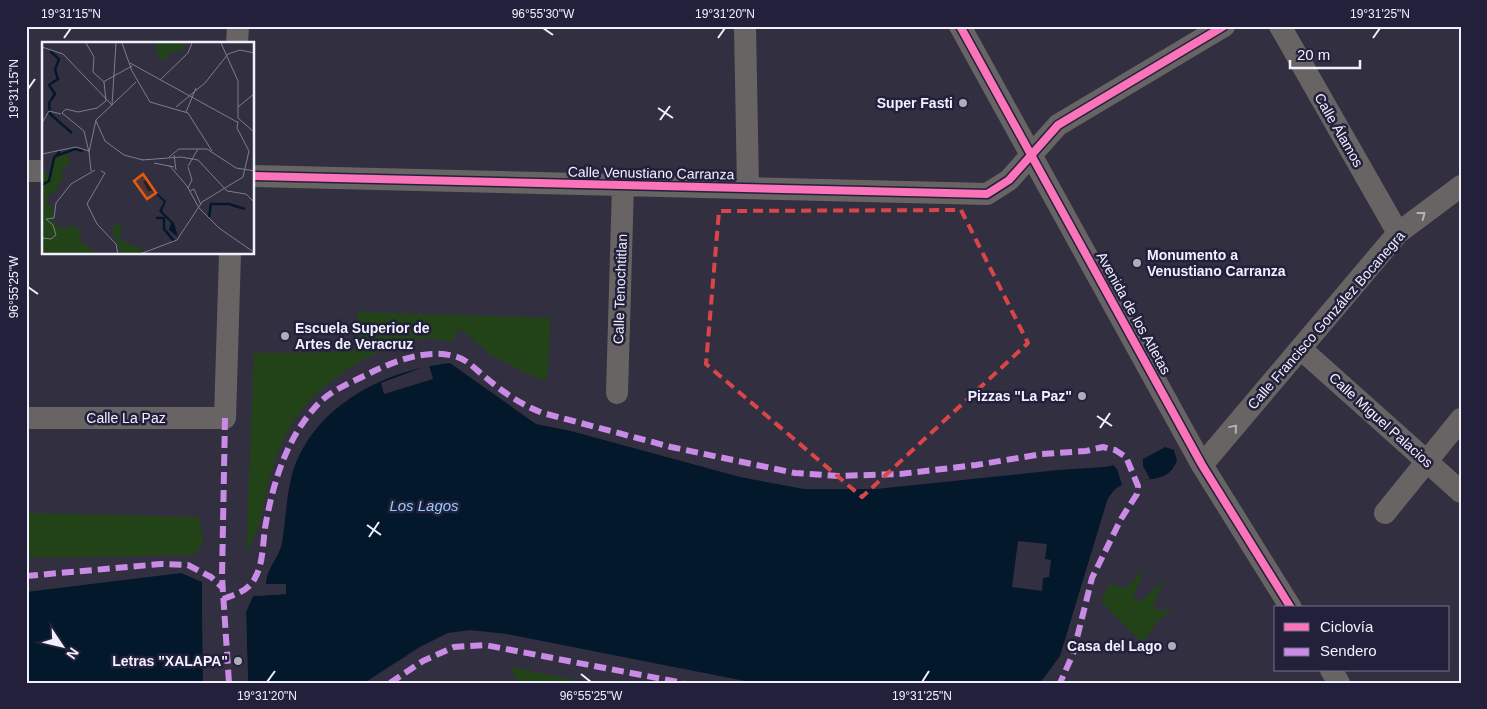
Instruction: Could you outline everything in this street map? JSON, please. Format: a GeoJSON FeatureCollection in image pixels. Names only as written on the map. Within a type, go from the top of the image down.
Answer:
{"type":"FeatureCollection","features":[{"type":"Feature","properties":{"kind":"street"},"geometry":{"type":"LineString","coordinates":[[238,26],[238,42]]}},
{"type":"Feature","properties":{"kind":"street"},"geometry":{"type":"LineString","coordinates":[[745,26],[748,188]]}},
{"type":"Feature","properties":{"kind":"street","name":"Avenida de los Atletas"},"geometry":{"type":"LineString","coordinates":[[960,26],[1202,465],[1291,606]]}},
{"type":"Feature","properties":{"kind":"street","name":"Calle Venustiano Carranza"},"geometry":{"type":"LineString","coordinates":[[255,176],[987,194],[1009,180],[1058,126],[1224,26]]}},
{"type":"Feature","properties":{"kind":"street","name":"Calle Álamos"},"geometry":{"type":"LineString","coordinates":[[1280,26],[1398,233]]}},
{"type":"Feature","properties":{"kind":"street"},"geometry":{"type":"LineString","coordinates":[[26,171],[42,171]]}},
{"type":"Feature","properties":{"kind":"street","name":"Calle Tenochtitlan"},"geometry":{"type":"LineString","coordinates":[[617,393],[623,185]]}},
{"type":"Feature","properties":{"kind":"street","name":"Calle Francisco González Bocanegra"},"geometry":{"type":"LineString","coordinates":[[1202,465],[1398,233],[1461,186]]}},
{"type":"Feature","properties":{"kind":"street","name":"Calle La Paz"},"geometry":{"type":"LineString","coordinates":[[26,418],[225,418],[230,255]]}},
{"type":"Feature","properties":{"kind":"street","name":"Calle Miguel Palacios"},"geometry":{"type":"LineString","coordinates":[[1301,349],[1461,492]]}},
{"type":"Feature","properties":{"kind":"street"},"geometry":{"type":"LineString","coordinates":[[1385,513],[1461,419]]}},
{"type":"Feature","properties":{"kind":"street"},"geometry":{"type":"LineString","coordinates":[[1332,672],[1339,683]]}},
{"type":"Feature","properties":{"kind":"highlighted area"},"geometry":{"type":"Polygon","coordinates":[[[961,210],[1028,343],[862,497],[706,364],[719,211],[961,210]]]}},
{"type":"Feature","properties":{"kind":"green space"},"geometry":{"type":"Polygon","coordinates":[[[358,312],[551,318],[547,381],[530,375],[491,355],[460,328],[452,342],[436,339],[409,341],[373,355],[355,365],[322,389],[298,415],[290,427],[273,466],[260,521],[246,553],[254,353],[313,353],[358,350],[358,312]]]}},
{"type":"Feature","properties":{"kind":"green space"},"geometry":{"type":"Polygon","coordinates":[[[26,513],[199,517],[203,542],[194,555],[26,558],[26,513]]]}},
{"type":"Feature","properties":{"kind":"green space"},"geometry":{"type":"Polygon","coordinates":[[[1145,568],[1133,598],[1138,601],[1142,600],[1166,578],[1154,603],[1155,609],[1161,611],[1174,609],[1161,617],[1142,643],[1101,601],[1109,584],[1126,588],[1145,568]]]}},
{"type":"Feature","properties":{"kind":"green space"},"geometry":{"type":"Polygon","coordinates":[[[511,667],[589,683],[517,683],[511,667]]]}},
{"type":"Feature","properties":{"kind":"water","name":"Los Lagos"},"geometry":{"type":"Polygon","coordinates":[[[450,363],[536,424],[571,431],[740,477],[804,489],[876,489],[1058,470],[1105,467],[1145,458],[1165,447],[1174,450],[1177,460],[1173,469],[1167,474],[1128,483],[1112,492],[1107,501],[1060,656],[1040,683],[755,683],[507,634],[470,630],[448,633],[420,647],[364,683],[248,683],[246,612],[253,596],[286,594],[286,584],[266,584],[270,568],[282,543],[287,498],[293,471],[303,448],[318,427],[335,410],[355,395],[401,374],[425,367],[450,363]]]}},
{"type":"Feature","properties":{"kind":"water"},"geometry":{"type":"Polygon","coordinates":[[[181,573],[202,582],[203,683],[26,683],[26,592],[181,573]]]}},
{"type":"Feature","properties":{"kind":"pier"},"geometry":{"type":"Polygon","coordinates":[[[429,365],[433,379],[384,394],[381,383],[429,365]]]}},
{"type":"Feature","properties":{"kind":"pier"},"geometry":{"type":"Polygon","coordinates":[[[1143,456],[1143,466],[1150,479],[1122,485],[1117,469],[1111,463],[1143,456]]]}},
{"type":"Feature","properties":{"kind":"pier"},"geometry":{"type":"Polygon","coordinates":[[[1018,541],[1047,544],[1045,559],[1051,560],[1049,577],[1043,578],[1042,591],[1012,587],[1018,541]]]}},
{"type":"Feature","properties":{"kind":"pier"},"geometry":{"type":"Polygon","coordinates":[[[263,576],[266,577],[266,584],[286,584],[286,594],[253,596],[246,612],[248,683],[246,683],[244,611],[252,594],[284,591],[284,587],[264,586],[263,576]]]}},
{"type":"Feature","properties":{"kind":"pier"},"geometry":{"type":"Polygon","coordinates":[[[202,582],[204,582],[205,683],[203,683],[202,582]]]}},
{"type":"Feature","properties":{"kind":"marked path"},"geometry":{"type":"LineString","coordinates":[[223,599],[247,588],[256,576],[277,477],[290,444],[309,414],[333,392],[374,371],[413,357],[444,354],[463,359],[512,398],[543,413],[671,447],[795,473],[838,476],[900,474],[976,465],[1042,454],[1086,451],[1103,447],[1115,450],[1126,457],[1138,486],[1137,494],[1121,519],[1092,578],[1073,654],[1060,683]]}},
{"type":"Feature","properties":{"kind":"marked path"},"geometry":{"type":"LineString","coordinates":[[225,418],[222,577],[229,683]]}},
{"type":"Feature","properties":{"kind":"marked path"},"geometry":{"type":"LineString","coordinates":[[26,576],[161,564],[188,565],[211,577],[223,588]]}},
{"type":"Feature","properties":{"kind":"marked path"},"geometry":{"type":"LineString","coordinates":[[390,683],[423,661],[454,647],[485,645],[683,683]]}},
{"type":"Feature","properties":{"kind":"cycle path"},"geometry":{"type":"LineString","coordinates":[[960,26],[1202,465],[1290,606]]}},
{"type":"Feature","properties":{"kind":"cycle path"},"geometry":{"type":"LineString","coordinates":[[255,176],[987,194],[1009,180],[1058,125],[1224,26]]}},
{"type":"Feature","properties":{"kind":"place","name":"Super Fasti"},"geometry":{"type":"Point","coordinates":[963,103]}},
{"type":"Feature","properties":{"kind":"place","name":"Monumento a Venustiano Carranza"},"geometry":{"type":"Point","coordinates":[1137,263]}},
{"type":"Feature","properties":{"kind":"place","name":"Escuela Superior de Artes de Veracruz"},"geometry":{"type":"Point","coordinates":[285,336]}},
{"type":"Feature","properties":{"kind":"place","name":"Pizzas \"La Paz\""},"geometry":{"type":"Point","coordinates":[1082,396]}},
{"type":"Feature","properties":{"kind":"place","name":"Casa del Lago"},"geometry":{"type":"Point","coordinates":[1172,646]}},
{"type":"Feature","properties":{"kind":"place","name":"Letras \"XALAPA\""},"geometry":{"type":"Point","coordinates":[238,661]}}]}
